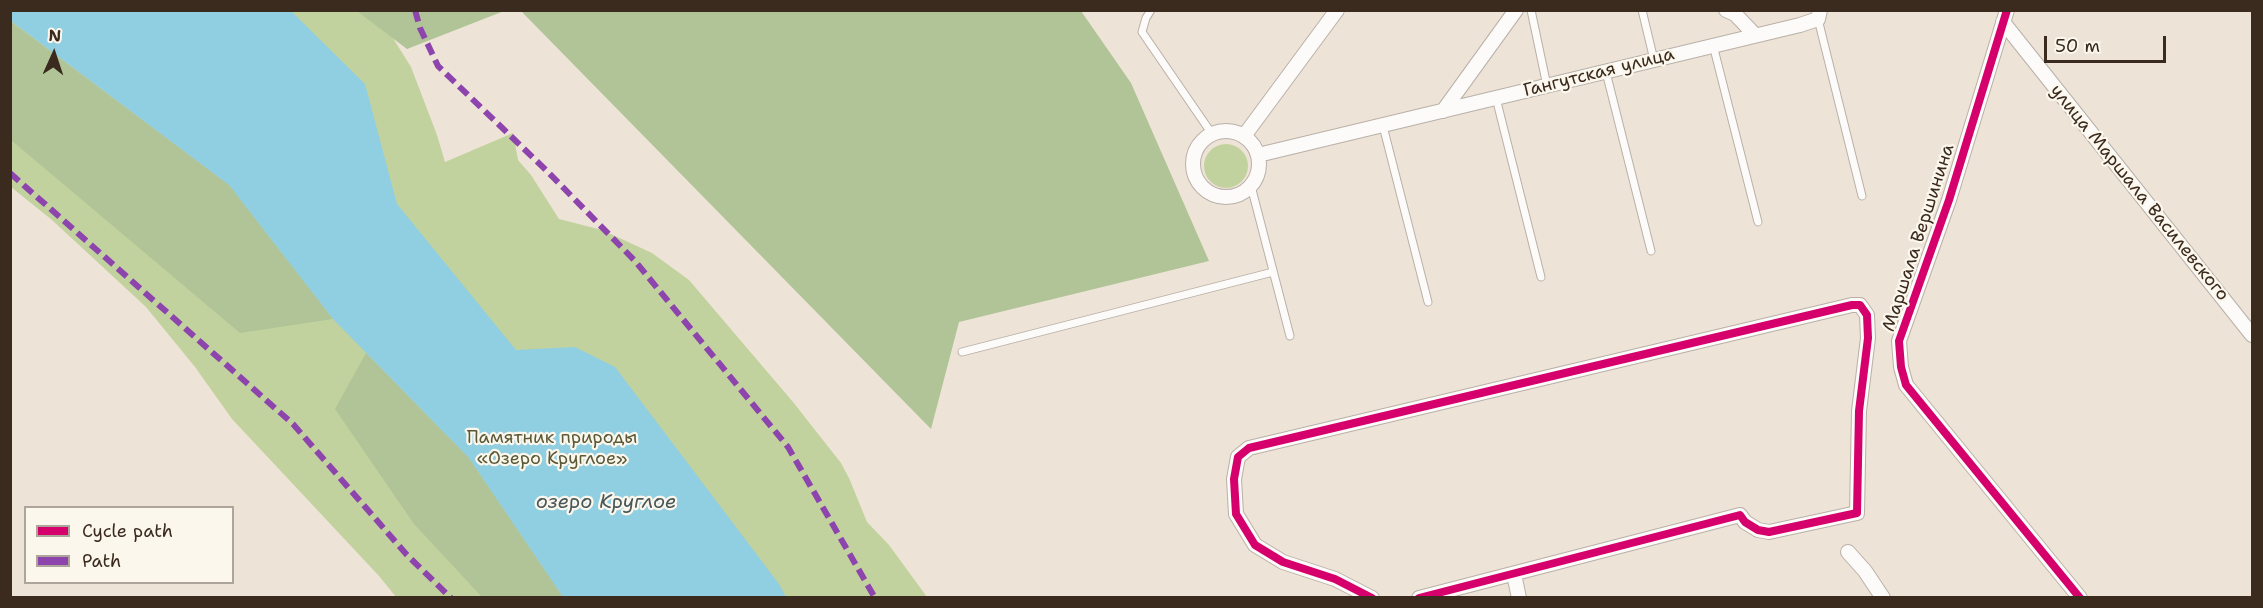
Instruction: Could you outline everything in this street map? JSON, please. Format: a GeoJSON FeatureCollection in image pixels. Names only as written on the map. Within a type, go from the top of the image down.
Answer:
{"type":"FeatureCollection","features":[{"type":"Feature","properties":{"kind":"street"},"geometry":{"type":"LineString","coordinates":[[1244,136],[1337,10]]}},
{"type":"Feature","properties":{"kind":"street"},"geometry":{"type":"LineString","coordinates":[[1443,111],[1516,10]]}},
{"type":"Feature","properties":{"kind":"street"},"geometry":{"type":"LineString","coordinates":[[1726,10],[1735,14],[1755,35]]}},
{"type":"Feature","properties":{"kind":"street","name":"Гангутская улица"},"geometry":{"type":"LineString","coordinates":[[1258,155],[1800,25],[1819,15]]}},
{"type":"Feature","properties":{"kind":"street","name":"улица Маршала Василевского"},"geometry":{"type":"LineString","coordinates":[[2005,16],[2253,335]]}},
{"type":"Feature","properties":{"kind":"street","name":"Маршала Вершинина"},"geometry":{"type":"LineString","coordinates":[[2005,16],[1949,200],[1901,333],[1899,341],[1901,367],[1906,385],[2080,597]]}},
{"type":"Feature","properties":{"kind":"street"},"geometry":{"type":"LineString","coordinates":[[1234,132],[1244,136],[1252,143],[1258,155],[1258,174],[1251,186],[1235,196],[1224,197],[1204,189],[1194,170],[1197,149],[1212,134],[1234,132]]}},
{"type":"Feature","properties":{"kind":"street"},"geometry":{"type":"LineString","coordinates":[[1372,597],[1335,579],[1283,562],[1255,546],[1236,514],[1234,479],[1238,457],[1249,448],[1852,305],[1860,305],[1867,315],[1868,338],[1859,411],[1857,513],[1769,532],[1758,530],[1745,522],[1740,515],[1419,597]]}},
{"type":"Feature","properties":{"kind":"street"},"geometry":{"type":"LineString","coordinates":[[1848,552],[1883,597]]}},
{"type":"Feature","properties":{"kind":"street"},"geometry":{"type":"LineString","coordinates":[[1514,574],[1519,597]]}},
{"type":"Feature","properties":{"kind":"lane"},"geometry":{"type":"LineString","coordinates":[[1151,10],[1142,32],[1212,134]]}},
{"type":"Feature","properties":{"kind":"lane"},"geometry":{"type":"LineString","coordinates":[[1531,10],[1547,86]]}},
{"type":"Feature","properties":{"kind":"lane"},"geometry":{"type":"LineString","coordinates":[[1642,10],[1654,60]]}},
{"type":"Feature","properties":{"kind":"lane"},"geometry":{"type":"LineString","coordinates":[[1819,15],[1862,196]]}},
{"type":"Feature","properties":{"kind":"lane"},"geometry":{"type":"LineString","coordinates":[[1713,45],[1758,222]]}},
{"type":"Feature","properties":{"kind":"lane"},"geometry":{"type":"LineString","coordinates":[[1606,72],[1651,251]]}},
{"type":"Feature","properties":{"kind":"lane"},"geometry":{"type":"LineString","coordinates":[[1496,98],[1541,277]]}},
{"type":"Feature","properties":{"kind":"lane"},"geometry":{"type":"LineString","coordinates":[[1383,126],[1428,302]]}},
{"type":"Feature","properties":{"kind":"lane"},"geometry":{"type":"LineString","coordinates":[[1251,186],[1290,336]]}},
{"type":"Feature","properties":{"kind":"lane"},"geometry":{"type":"LineString","coordinates":[[962,352],[1273,272]]}},
{"type":"Feature","properties":{"kind":"green space","name":"Памятник природы «Озеро Круглое»"},"geometry":{"type":"Polygon","coordinates":[[[10,11],[376,11],[411,67],[445,162],[513,133],[518,160],[531,175],[559,219],[602,230],[652,253],[689,280],[793,402],[841,463],[867,522],[889,545],[927,597],[396,597],[232,419],[195,367],[146,307],[52,220],[11,187],[10,11]]]}},
{"type":"Feature","properties":{"kind":"green space"},"geometry":{"type":"Polygon","coordinates":[[[357,11],[504,11],[407,49],[357,11]]]}},
{"type":"Feature","properties":{"kind":"green space"},"geometry":{"type":"Polygon","coordinates":[[[521,11],[1081,11],[1131,83],[1209,261],[959,322],[931,429],[521,11]]]}},
{"type":"Feature","properties":{"kind":"green space"},"geometry":{"type":"Polygon","coordinates":[[[10,21],[229,185],[333,319],[240,333],[11,140],[10,21]]]}},
{"type":"Feature","properties":{"kind":"green space"},"geometry":{"type":"Polygon","coordinates":[[[1226,144],[1241,151],[1248,166],[1241,181],[1226,188],[1211,181],[1204,166],[1211,151],[1226,144]]]}},
{"type":"Feature","properties":{"kind":"green space"},"geometry":{"type":"Polygon","coordinates":[[[366,353],[469,458],[563,597],[482,597],[414,524],[335,409],[366,353]]]}},
{"type":"Feature","properties":{"kind":"water","name":"озеро Круглое"},"geometry":{"type":"Polygon","coordinates":[[[10,11],[291,11],[365,84],[397,204],[516,350],[575,347],[615,367],[779,584],[786,597],[563,597],[469,458],[333,319],[229,185],[11,21],[10,11]]]}},
{"type":"Feature","properties":{"kind":"marked path"},"geometry":{"type":"LineString","coordinates":[[415,10],[420,28],[438,66],[548,172],[635,261],[788,447],[875,598]]}},
{"type":"Feature","properties":{"kind":"marked path"},"geometry":{"type":"LineString","coordinates":[[10,173],[293,424],[407,555],[451,598]]}},
{"type":"Feature","properties":{"kind":"cycle path"},"geometry":{"type":"LineString","coordinates":[[2007,10],[1949,200],[1899,341],[1901,367],[1906,385],[2080,598]]}},
{"type":"Feature","properties":{"kind":"cycle path"},"geometry":{"type":"LineString","coordinates":[[1372,598],[1335,579],[1283,562],[1255,545],[1236,514],[1234,479],[1238,457],[1249,448],[1852,305],[1860,305],[1867,315],[1868,338],[1859,411],[1857,513],[1769,532],[1758,530],[1745,522],[1740,515],[1419,598]]}}]}
